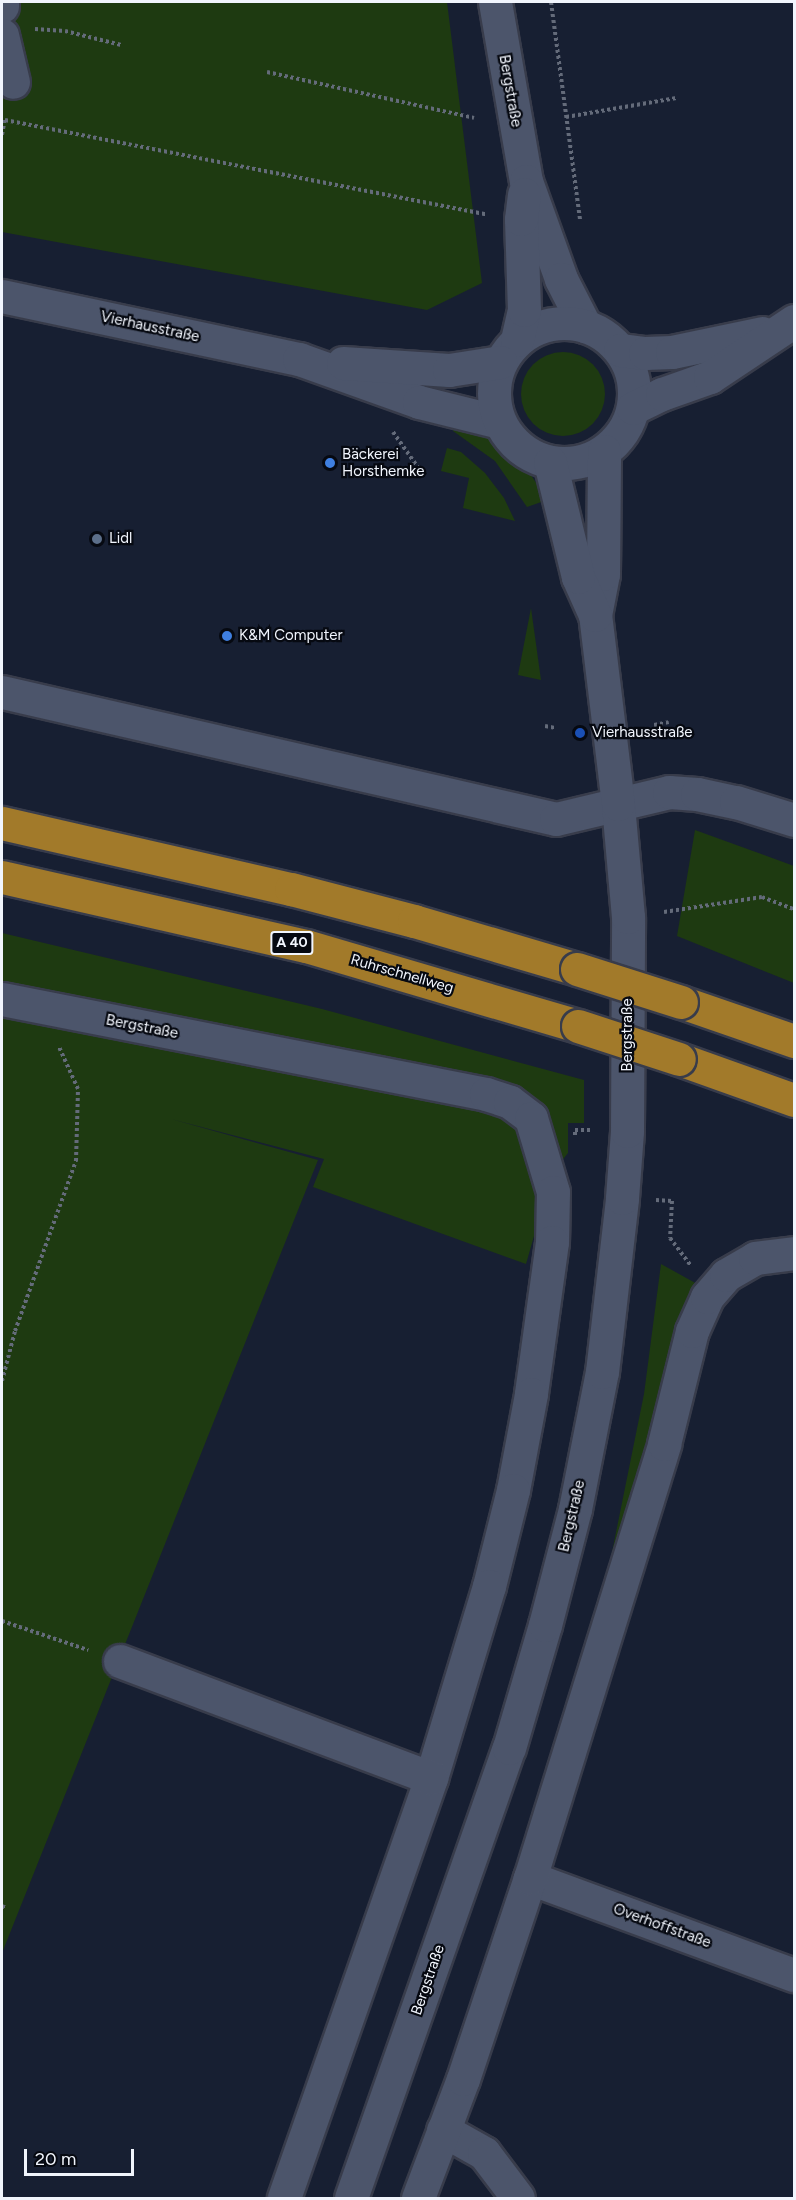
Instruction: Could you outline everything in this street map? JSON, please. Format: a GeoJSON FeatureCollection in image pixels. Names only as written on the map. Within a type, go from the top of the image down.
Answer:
{"type":"FeatureCollection","features":[{"type":"Feature","properties":{"kind":"highway"},"geometry":{"type":"LineString","coordinates":[[2,823],[291,889],[414,921],[577,969],[795,1041]]}},
{"type":"Feature","properties":{"kind":"highway","name":"Ruhrschnellweg"},"geometry":{"type":"LineString","coordinates":[[2,877],[306,946],[578,1026],[795,1100]]}},
{"type":"Feature","properties":{"kind":"street","name":"Bergstraße"},"geometry":{"type":"LineString","coordinates":[[495,2],[526,180],[561,279],[585,326]]}},
{"type":"Feature","properties":{"kind":"street"},"geometry":{"type":"LineString","coordinates":[[2,35],[13,82]]}},
{"type":"Feature","properties":{"kind":"street","name":"Bergstraße"},"geometry":{"type":"LineString","coordinates":[[508,351],[546,325],[561,323],[585,326],[607,337],[620,350],[633,377],[633,408],[630,418],[616,441],[604,451],[575,463],[550,462],[526,453],[508,436],[499,422],[493,397],[508,351],[524,310],[521,219],[526,180]]}},
{"type":"Feature","properties":{"kind":"street","name":"Vierhausstraße"},"geometry":{"type":"LineString","coordinates":[[2,296],[299,359],[419,402],[499,422]]}},
{"type":"Feature","properties":{"kind":"street"},"geometry":{"type":"LineString","coordinates":[[620,350],[645,353],[672,352],[787,325]]}},
{"type":"Feature","properties":{"kind":"street"},"geometry":{"type":"LineString","coordinates":[[633,408],[710,377],[787,325]]}},
{"type":"Feature","properties":{"kind":"street","name":"Vierhausstraße"},"geometry":{"type":"LineString","coordinates":[[299,359],[449,370],[508,351]]}},
{"type":"Feature","properties":{"kind":"street","name":"Bergstraße"},"geometry":{"type":"LineString","coordinates":[[595,615],[603,574],[604,451]]}},
{"type":"Feature","properties":{"kind":"street","name":"Bergstraße"},"geometry":{"type":"LineString","coordinates":[[351,2199],[509,1748],[575,1509],[602,1372],[622,1198],[627,1131],[628,917],[618,804],[595,615],[578,577],[550,462]]}},
{"type":"Feature","properties":{"kind":"street"},"geometry":{"type":"LineString","coordinates":[[2,692],[556,819],[669,792],[696,794],[735,802],[795,820]]}},
{"type":"Feature","properties":{"kind":"street","name":"Bergstraße"},"geometry":{"type":"LineString","coordinates":[[2,999],[486,1094],[510,1102],[531,1118],[553,1192],[547,1288],[531,1394],[513,1490],[489,1586],[431,1778],[284,2199]]}},
{"type":"Feature","properties":{"kind":"street"},"geometry":{"type":"LineString","coordinates":[[418,2199],[530,1878],[664,1444],[692,1331],[707,1297],[726,1275],[755,1258],[795,1253]]}},
{"type":"Feature","properties":{"kind":"street"},"geometry":{"type":"LineString","coordinates":[[120,1661],[431,1778]]}},
{"type":"Feature","properties":{"kind":"street","name":"Overhoffstraße"},"geometry":{"type":"LineString","coordinates":[[530,1878],[795,1975]]}},
{"type":"Feature","properties":{"kind":"street"},"geometry":{"type":"LineString","coordinates":[[443,2130],[484,2153],[518,2199]]}},
{"type":"Feature","properties":{"kind":"path"},"geometry":{"type":"LineString","coordinates":[[551,2],[582,231]]}},
{"type":"Feature","properties":{"kind":"path"},"geometry":{"type":"LineString","coordinates":[[33,29],[65,31],[121,45]]}},
{"type":"Feature","properties":{"kind":"path"},"geometry":{"type":"LineString","coordinates":[[267,72],[474,118]]}},
{"type":"Feature","properties":{"kind":"path"},"geometry":{"type":"LineString","coordinates":[[566,117],[676,98]]}},
{"type":"Feature","properties":{"kind":"path"},"geometry":{"type":"LineString","coordinates":[[5,120],[489,215]]}},
{"type":"Feature","properties":{"kind":"path"},"geometry":{"type":"LineString","coordinates":[[654,725],[669,722]]}},
{"type":"Feature","properties":{"kind":"path"},"geometry":{"type":"LineString","coordinates":[[545,726],[555,728]]}},
{"type":"Feature","properties":{"kind":"path"},"geometry":{"type":"LineString","coordinates":[[628,917],[762,897],[795,909]]}},
{"type":"Feature","properties":{"kind":"path"},"geometry":{"type":"LineString","coordinates":[[2,1381],[15,1331],[76,1161],[78,1089],[42,1007]]}},
{"type":"Feature","properties":{"kind":"path"},"geometry":{"type":"LineString","coordinates":[[575,1133],[575,1130],[591,1130]]}},
{"type":"Feature","properties":{"kind":"path"},"geometry":{"type":"LineString","coordinates":[[656,1200],[672,1201],[670,1238]]}},
{"type":"Feature","properties":{"kind":"path"},"geometry":{"type":"LineString","coordinates":[[2,1622],[120,1661]]}},
{"type":"Feature","properties":{"kind":"green space"},"geometry":{"type":"Polygon","coordinates":[[[2,2],[447,2],[482,283],[427,310],[2,232],[2,2]]]}},
{"type":"Feature","properties":{"kind":"green space"},"geometry":{"type":"Polygon","coordinates":[[[555,352],[571,352],[587,359],[598,370],[605,386],[602,410],[593,424],[571,436],[555,436],[539,429],[528,418],[521,402],[521,386],[528,370],[539,359],[555,352]]]}},
{"type":"Feature","properties":{"kind":"green space"},"geometry":{"type":"Polygon","coordinates":[[[455,420],[484,430],[503,452],[531,475],[547,500],[527,507],[495,461],[453,431],[455,420]]]}},
{"type":"Feature","properties":{"kind":"green space"},"geometry":{"type":"Polygon","coordinates":[[[447,448],[461,452],[485,473],[504,498],[515,521],[463,508],[469,478],[441,471],[447,448]]]}},
{"type":"Feature","properties":{"kind":"green space"},"geometry":{"type":"Polygon","coordinates":[[[531,608],[541,680],[518,675],[531,608]]]}},
{"type":"Feature","properties":{"kind":"green space"},"geometry":{"type":"Polygon","coordinates":[[[695,830],[794,866],[794,983],[677,936],[695,830]]]}},
{"type":"Feature","properties":{"kind":"green space"},"geometry":{"type":"Polygon","coordinates":[[[2,933],[322,1009],[584,1080],[584,1123],[568,1123],[568,1153],[552,1173],[526,1264],[313,1187],[324,1159],[171,1119],[318,1160],[2,1953],[2,933]]]}},
{"type":"Feature","properties":{"kind":"green space"},"geometry":{"type":"Polygon","coordinates":[[[661,1264],[699,1285],[653,1422],[613,1562],[610,1562],[644,1394],[661,1264]]]}},
{"type":"Feature","properties":{"kind":"place","name":"Bäckerei Horsthemke"},"geometry":{"type":"Point","coordinates":[330,463]}},
{"type":"Feature","properties":{"kind":"place","name":"Lidl"},"geometry":{"type":"Point","coordinates":[97,539]}},
{"type":"Feature","properties":{"kind":"place","name":"K&M Computer"},"geometry":{"type":"Point","coordinates":[227,636]}},
{"type":"Feature","properties":{"kind":"place","name":"Vierhausstraße"},"geometry":{"type":"Point","coordinates":[580,733]}}]}
